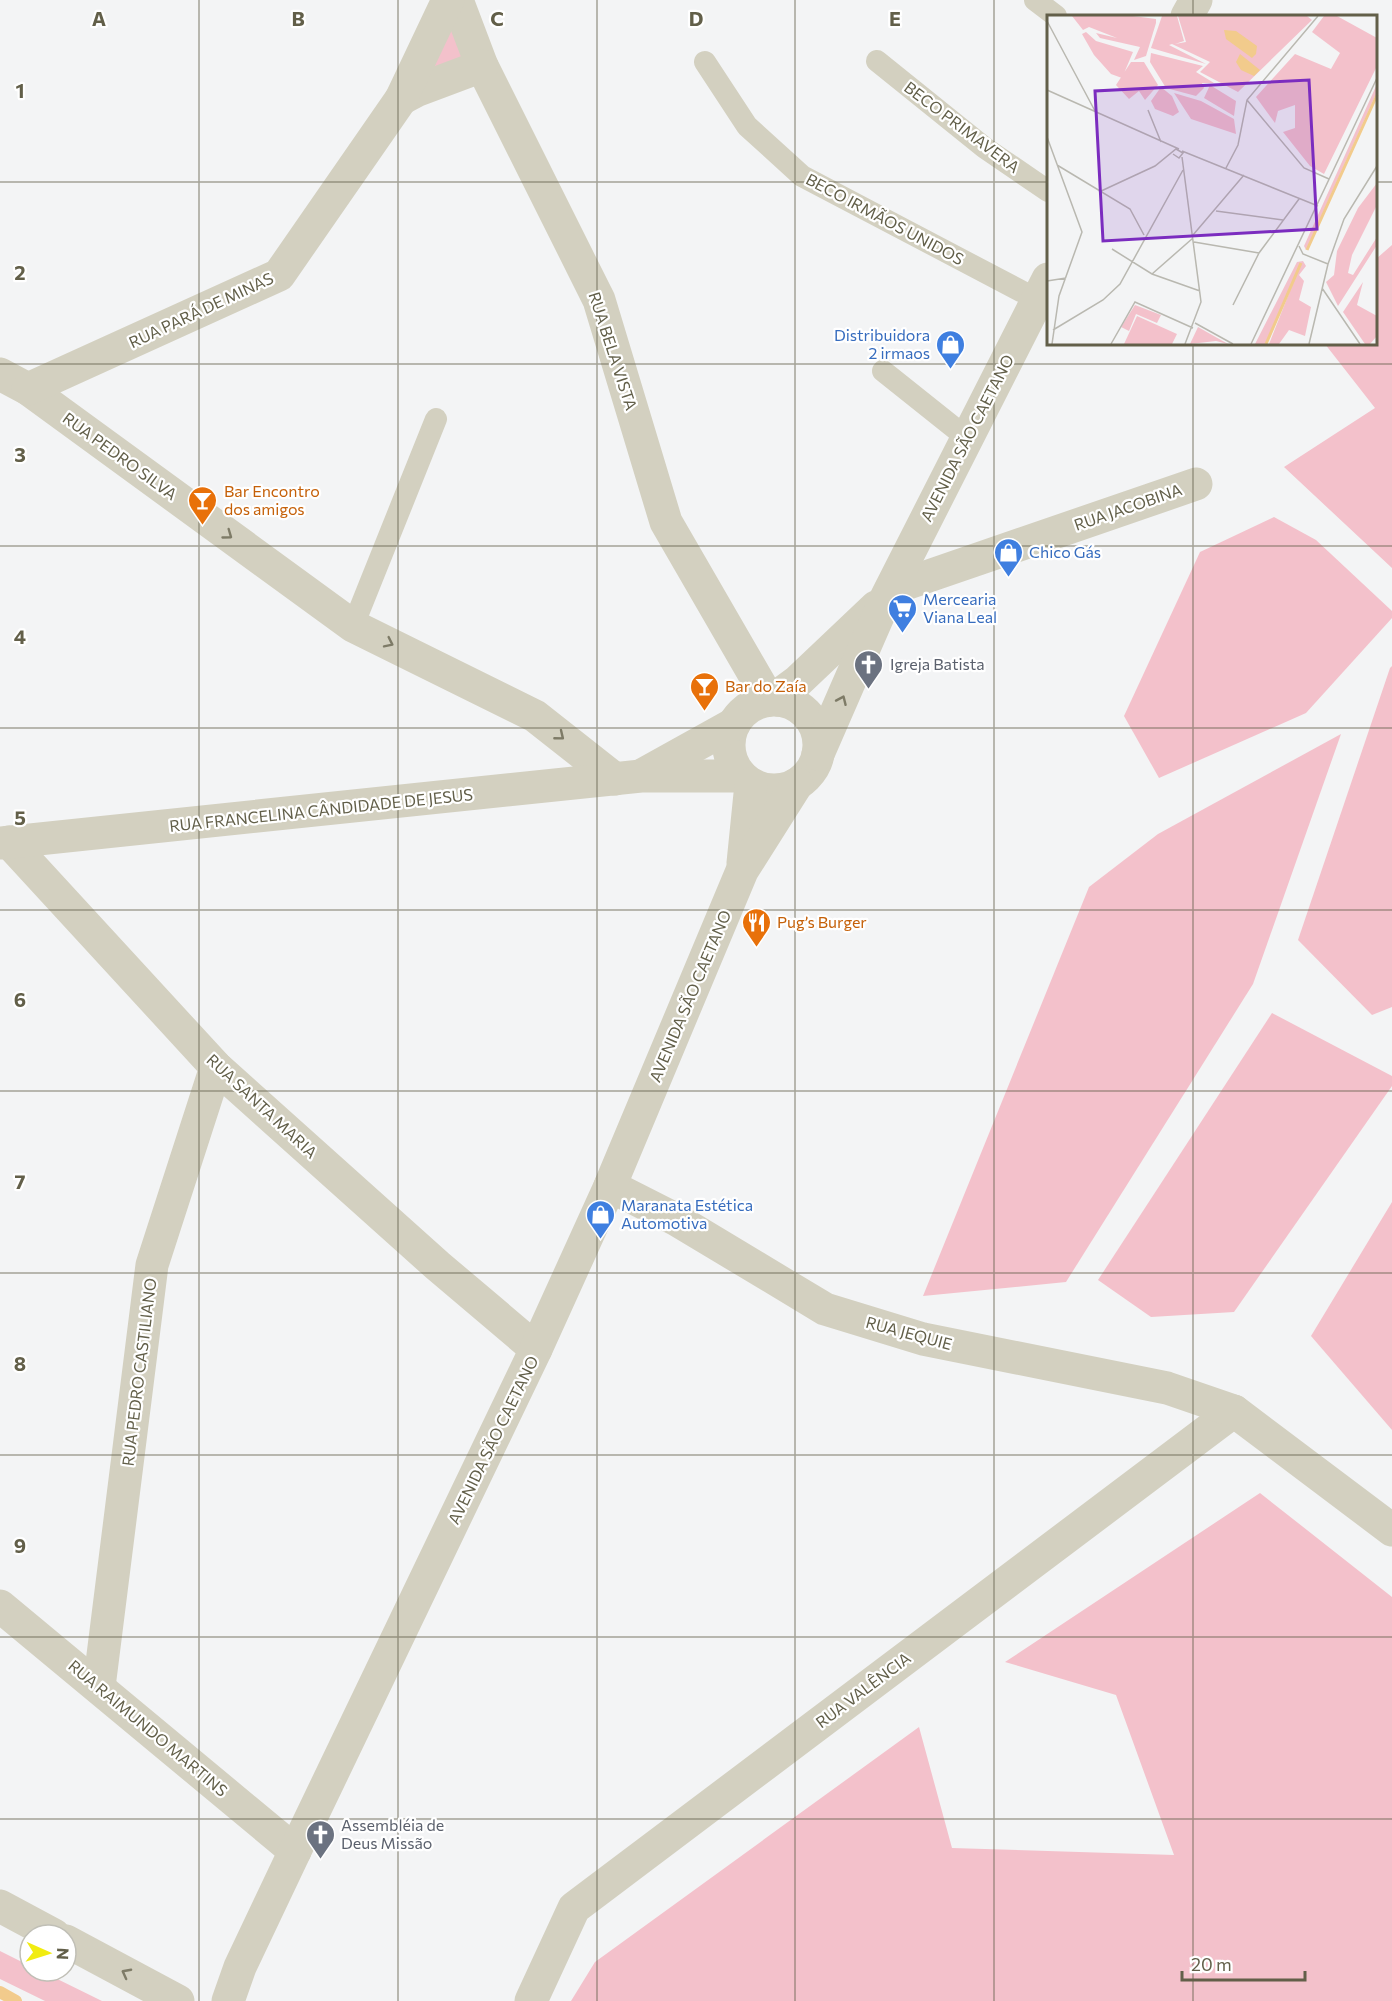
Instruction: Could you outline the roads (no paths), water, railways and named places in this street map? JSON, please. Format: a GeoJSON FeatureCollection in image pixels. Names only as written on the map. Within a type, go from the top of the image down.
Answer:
{"type":"FeatureCollection","features":[{"type":"Feature","properties":{"kind":"street","name":"RUA PARÁ DE MINAS"},"geometry":{"type":"LineString","coordinates":[[14,382],[279,274],[401,99],[447,0]]}},
{"type":"Feature","properties":{"kind":"street","name":"RUA BELA VISTA"},"geometry":{"type":"LineString","coordinates":[[457,0],[482,66],[599,300],[666,522],[774,700]]}},
{"type":"Feature","properties":{"kind":"street"},"geometry":{"type":"LineString","coordinates":[[1188,15],[1196,0]]}},
{"type":"Feature","properties":{"kind":"street","name":"RUA PARÁ DE MINAS"},"geometry":{"type":"LineString","coordinates":[[401,99],[418,90],[482,66]]}},
{"type":"Feature","properties":{"kind":"street","name":"AVENIDA SÃO CAETANO"},"geometry":{"type":"LineString","coordinates":[[818,754],[889,593],[1043,290]]}},
{"type":"Feature","properties":{"kind":"street","name":"RUA PEDRO SILVA"},"geometry":{"type":"LineString","coordinates":[[14,382],[353,626],[535,716],[628,778]]}},
{"type":"Feature","properties":{"kind":"street","name":"RUA JACOBINA"},"geometry":{"type":"LineString","coordinates":[[889,593],[1196,484]]}},
{"type":"Feature","properties":{"kind":"street"},"geometry":{"type":"LineString","coordinates":[[774,700],[798,681],[889,593]]}},
{"type":"Feature","properties":{"kind":"street"},"geometry":{"type":"LineString","coordinates":[[742,871],[797,784],[814,766],[818,754],[819,738],[806,712],[793,704],[774,700],[755,704],[743,712],[734,724],[729,737],[729,751],[733,764],[746,780],[762,788],[774,790],[797,784]]}},
{"type":"Feature","properties":{"kind":"street"},"geometry":{"type":"LineString","coordinates":[[628,778],[734,724]]}},
{"type":"Feature","properties":{"kind":"street","name":"RUA FRANCELINA CÂNDIDADE DE JESUS"},"geometry":{"type":"LineString","coordinates":[[5,842],[628,778],[746,780]]}},
{"type":"Feature","properties":{"kind":"street"},"geometry":{"type":"LineString","coordinates":[[742,871],[746,780]]}},
{"type":"Feature","properties":{"kind":"street","name":"RUA SANTA MARIA"},"geometry":{"type":"LineString","coordinates":[[5,842],[216,1066],[438,1266],[536,1349]]}},
{"type":"Feature","properties":{"kind":"street","name":"AVENIDA SÃO CAETANO"},"geometry":{"type":"LineString","coordinates":[[228,2001],[240,1967],[536,1349],[610,1186],[742,871]]}},
{"type":"Feature","properties":{"kind":"street","name":"RUA PEDRO CASTILIANO"},"geometry":{"type":"LineString","coordinates":[[99,1687],[152,1265],[216,1066]]}},
{"type":"Feature","properties":{"kind":"street","name":"RUA JEQUIE"},"geometry":{"type":"LineString","coordinates":[[610,1186],[677,1220],[825,1309],[922,1339],[1167,1388],[1234,1411],[1392,1530]]}},
{"type":"Feature","properties":{"kind":"street","name":"RUA VALÊNCIA"},"geometry":{"type":"LineString","coordinates":[[531,2001],[574,1908],[1234,1411]]}},
{"type":"Feature","properties":{"kind":"street","name":"RUA RAIMUNDO MARTINS"},"geometry":{"type":"LineString","coordinates":[[0,1606],[295,1851]]}},
{"type":"Feature","properties":{"kind":"street"},"geometry":{"type":"LineString","coordinates":[[0,1906],[32,1923]]}},
{"type":"Feature","properties":{"kind":"street"},"geometry":{"type":"LineString","coordinates":[[78,1947],[178,2001]]}},
{"type":"Feature","properties":{"kind":"lane"},"geometry":{"type":"LineString","coordinates":[[1035,0],[1055,15]]}},
{"type":"Feature","properties":{"kind":"lane","name":"BECO PRIMAVERA"},"geometry":{"type":"LineString","coordinates":[[877,61],[985,148],[1047,190]]}},
{"type":"Feature","properties":{"kind":"lane","name":"BECO IRMÃOS UNIDOS"},"geometry":{"type":"LineString","coordinates":[[705,62],[747,126],[802,176],[1043,290]]}},
{"type":"Feature","properties":{"kind":"lane"},"geometry":{"type":"LineString","coordinates":[[883,371],[967,438]]}},
{"type":"Feature","properties":{"kind":"lane"},"geometry":{"type":"LineString","coordinates":[[353,626],[436,419]]}},
{"type":"Feature","properties":{"kind":"waterway"},"geometry":{"type":"LineString","coordinates":[[0,1992],[16,2001]]}},
{"type":"Feature","properties":{"kind":"place","name":"Distribuidora 2 irmaos"},"geometry":{"type":"Point","coordinates":[951,370]}},
{"type":"Feature","properties":{"kind":"place","name":"Bar Encontro dos amigos"},"geometry":{"type":"Point","coordinates":[203,526]}},
{"type":"Feature","properties":{"kind":"place","name":"Chico Gás"},"geometry":{"type":"Point","coordinates":[1008,578]}},
{"type":"Feature","properties":{"kind":"place","name":"Mercearia Viana Leal"},"geometry":{"type":"Point","coordinates":[902,634]}},
{"type":"Feature","properties":{"kind":"place","name":"Igreja Batista"},"geometry":{"type":"Point","coordinates":[869,690]}},
{"type":"Feature","properties":{"kind":"place","name":"Bar do Zaía"},"geometry":{"type":"Point","coordinates":[704,712]}},
{"type":"Feature","properties":{"kind":"place","name":"Pug’s Burger"},"geometry":{"type":"Point","coordinates":[756,948]}},
{"type":"Feature","properties":{"kind":"place","name":"Maranata Estética Automotiva"},"geometry":{"type":"Point","coordinates":[600,1240]}},
{"type":"Feature","properties":{"kind":"place","name":"Assembléia de Deus Missão"},"geometry":{"type":"Point","coordinates":[320,1860]}}]}
